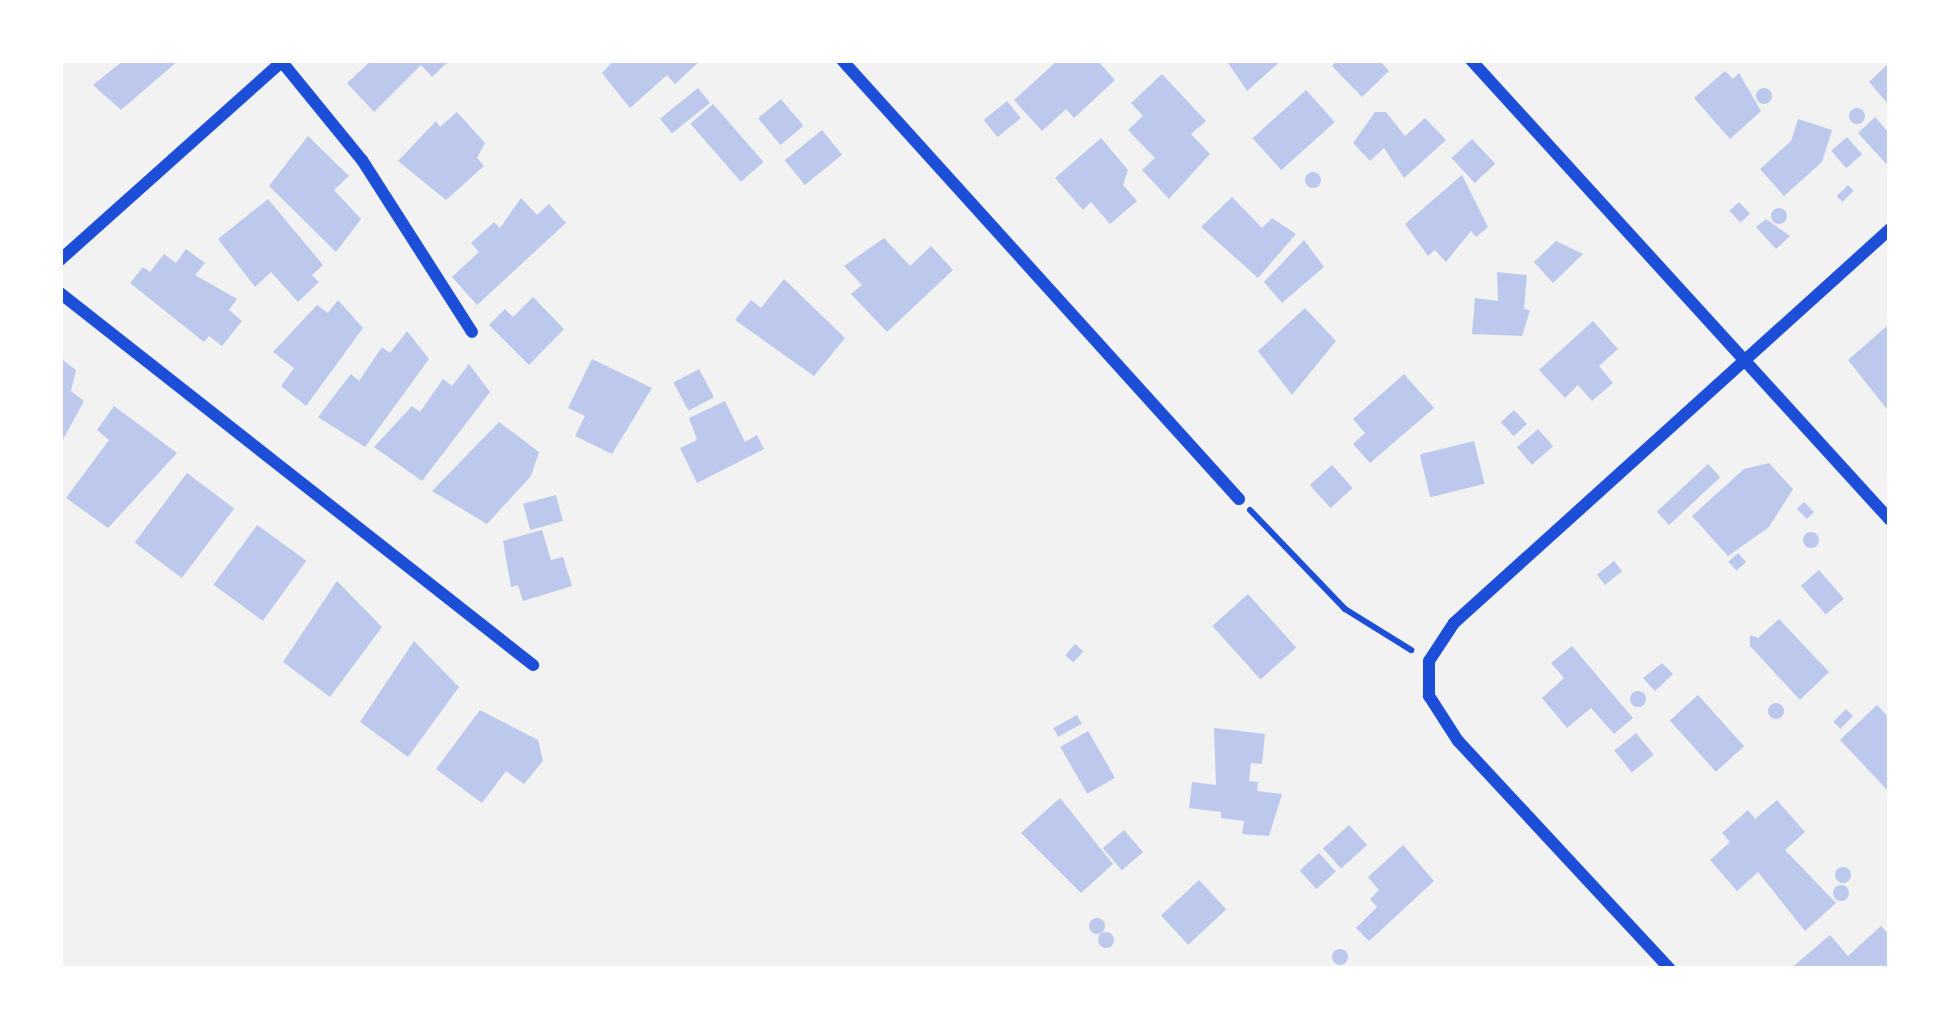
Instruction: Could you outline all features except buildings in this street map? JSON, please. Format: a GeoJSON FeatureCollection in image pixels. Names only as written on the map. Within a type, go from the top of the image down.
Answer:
{"type":"FeatureCollection","features":[{"type":"Feature","properties":{"kind":"street"},"geometry":{"type":"LineString","coordinates":[[842,60],[1240,499]]}},
{"type":"Feature","properties":{"kind":"street"},"geometry":{"type":"LineString","coordinates":[[1471,60],[1890,520]]}},
{"type":"Feature","properties":{"kind":"street"},"geometry":{"type":"LineString","coordinates":[[60,260],[283,61],[362,160],[472,332]]}},
{"type":"Feature","properties":{"kind":"street"},"geometry":{"type":"LineString","coordinates":[[1670,969],[1458,741],[1429,696],[1429,661],[1454,623],[1890,229]]}},
{"type":"Feature","properties":{"kind":"street"},"geometry":{"type":"LineString","coordinates":[[60,293],[532,664]]}},
{"type":"Feature","properties":{"kind":"path"},"geometry":{"type":"LineString","coordinates":[[1240,499],[1345,609],[1429,661]]}}]}
